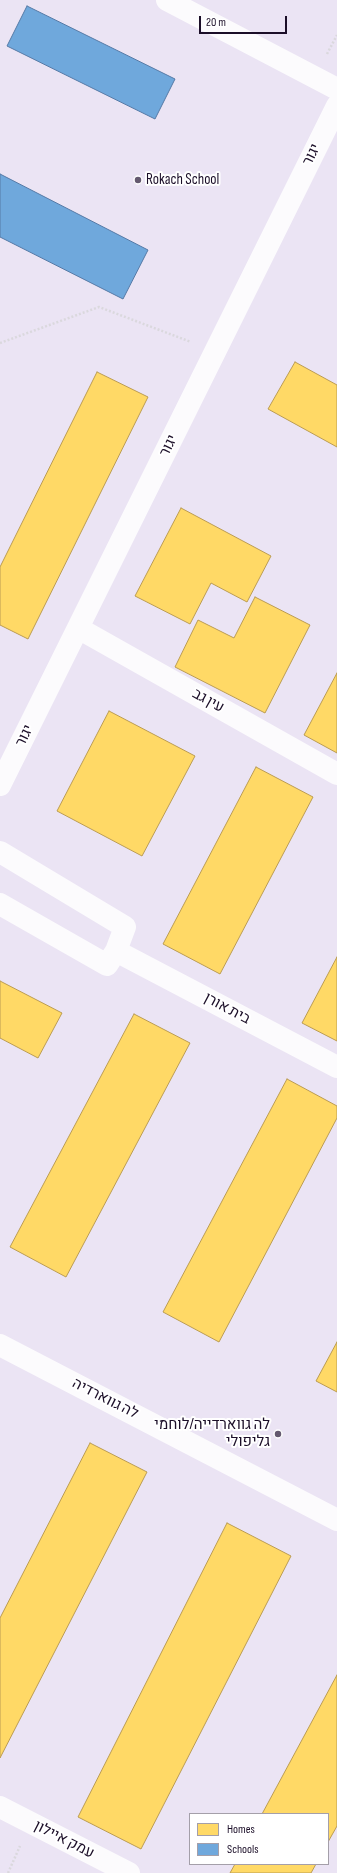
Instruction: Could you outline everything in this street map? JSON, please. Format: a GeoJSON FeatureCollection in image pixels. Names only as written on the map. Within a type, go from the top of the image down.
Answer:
{"type":"FeatureCollection","features":[{"type":"Feature","properties":{"kind":"street"},"geometry":{"type":"LineString","coordinates":[[167,0],[337,89]]}},
{"type":"Feature","properties":{"kind":"street","name":"יגור"},"geometry":{"type":"LineString","coordinates":[[0,786],[337,106]]}},
{"type":"Feature","properties":{"kind":"street","name":"עין גב"},"geometry":{"type":"LineString","coordinates":[[78,628],[337,774]]}},
{"type":"Feature","properties":{"kind":"street"},"geometry":{"type":"LineString","coordinates":[[0,852],[125,927],[116,951],[107,965],[0,904]]}},
{"type":"Feature","properties":{"kind":"street","name":"בית אורן"},"geometry":{"type":"LineString","coordinates":[[116,951],[337,1067]]}},
{"type":"Feature","properties":{"kind":"street","name":"לה גווארדיה"},"geometry":{"type":"LineString","coordinates":[[0,1345],[337,1520]]}},
{"type":"Feature","properties":{"kind":"street","name":"עמק איילון"},"geometry":{"type":"LineString","coordinates":[[0,1807],[129,1873]]}},
{"type":"Feature","properties":{"kind":"path"},"geometry":{"type":"LineString","coordinates":[[326,56],[337,35]]}},
{"type":"Feature","properties":{"kind":"path"},"geometry":{"type":"LineString","coordinates":[[0,343],[99,307],[215,351]]}},
{"type":"Feature","properties":{"kind":"building: Homes"},"geometry":{"type":"Polygon","coordinates":[[[295,362],[337,385],[337,447],[268,409],[295,362]]]}},
{"type":"Feature","properties":{"kind":"building: Homes"},"geometry":{"type":"Polygon","coordinates":[[[97,372],[148,397],[28,639],[0,625],[0,567],[97,372]]]}},
{"type":"Feature","properties":{"kind":"building: Homes"},"geometry":{"type":"Polygon","coordinates":[[[181,508],[271,556],[247,602],[211,583],[190,624],[135,596],[181,508]]]}},
{"type":"Feature","properties":{"kind":"building: Homes"},"geometry":{"type":"Polygon","coordinates":[[[255,597],[310,625],[265,713],[175,667],[198,620],[234,638],[255,597]]]}},
{"type":"Feature","properties":{"kind":"building: Homes"},"geometry":{"type":"Polygon","coordinates":[[[337,673],[337,753],[304,735],[337,673]]]}},
{"type":"Feature","properties":{"kind":"building: Homes"},"geometry":{"type":"Polygon","coordinates":[[[109,711],[195,756],[142,856],[57,811],[109,711]]]}},
{"type":"Feature","properties":{"kind":"building: Homes"},"geometry":{"type":"Polygon","coordinates":[[[256,767],[313,797],[220,974],[163,944],[256,767]]]}},
{"type":"Feature","properties":{"kind":"building: Homes"},"geometry":{"type":"Polygon","coordinates":[[[337,957],[337,1041],[302,1023],[337,957]]]}},
{"type":"Feature","properties":{"kind":"building: Homes"},"geometry":{"type":"Polygon","coordinates":[[[0,981],[62,1013],[38,1058],[0,1038],[0,981]]]}},
{"type":"Feature","properties":{"kind":"building: Homes"},"geometry":{"type":"Polygon","coordinates":[[[134,1014],[190,1043],[66,1277],[10,1247],[134,1014]]]}},
{"type":"Feature","properties":{"kind":"building: Homes"},"geometry":{"type":"Polygon","coordinates":[[[287,1079],[337,1106],[337,1118],[219,1342],[163,1312],[287,1079]]]}},
{"type":"Feature","properties":{"kind":"building: Homes"},"geometry":{"type":"Polygon","coordinates":[[[337,1342],[337,1392],[316,1381],[337,1342]]]}},
{"type":"Feature","properties":{"kind":"building: Homes"},"geometry":{"type":"Polygon","coordinates":[[[90,1443],[147,1472],[0,1758],[0,1618],[90,1443]]]}},
{"type":"Feature","properties":{"kind":"building: Homes"},"geometry":{"type":"Polygon","coordinates":[[[227,1523],[291,1556],[141,1849],[78,1817],[227,1523]]]}},
{"type":"Feature","properties":{"kind":"building: Homes"},"geometry":{"type":"Polygon","coordinates":[[[337,1675],[337,1826],[329,1840],[329,1813],[263,1813],[337,1675]]]}},
{"type":"Feature","properties":{"kind":"building: Homes"},"geometry":{"type":"Polygon","coordinates":[[[234,1865],[315,1865],[311,1873],[230,1873],[234,1865]]]}},
{"type":"Feature","properties":{"kind":"building: Schools"},"geometry":{"type":"Polygon","coordinates":[[[27,6],[175,79],[155,119],[7,46],[27,6]]]}},
{"type":"Feature","properties":{"kind":"building: Schools"},"geometry":{"type":"Polygon","coordinates":[[[0,174],[148,250],[123,299],[0,237],[0,174]]]}},
{"type":"Feature","properties":{"kind":"place","name":"Rokach School"},"geometry":{"type":"Point","coordinates":[138,180]}},
{"type":"Feature","properties":{"kind":"place","name":"לה גווארדייה/לוחמי גליפולי"},"geometry":{"type":"Point","coordinates":[278,1434]}}]}
